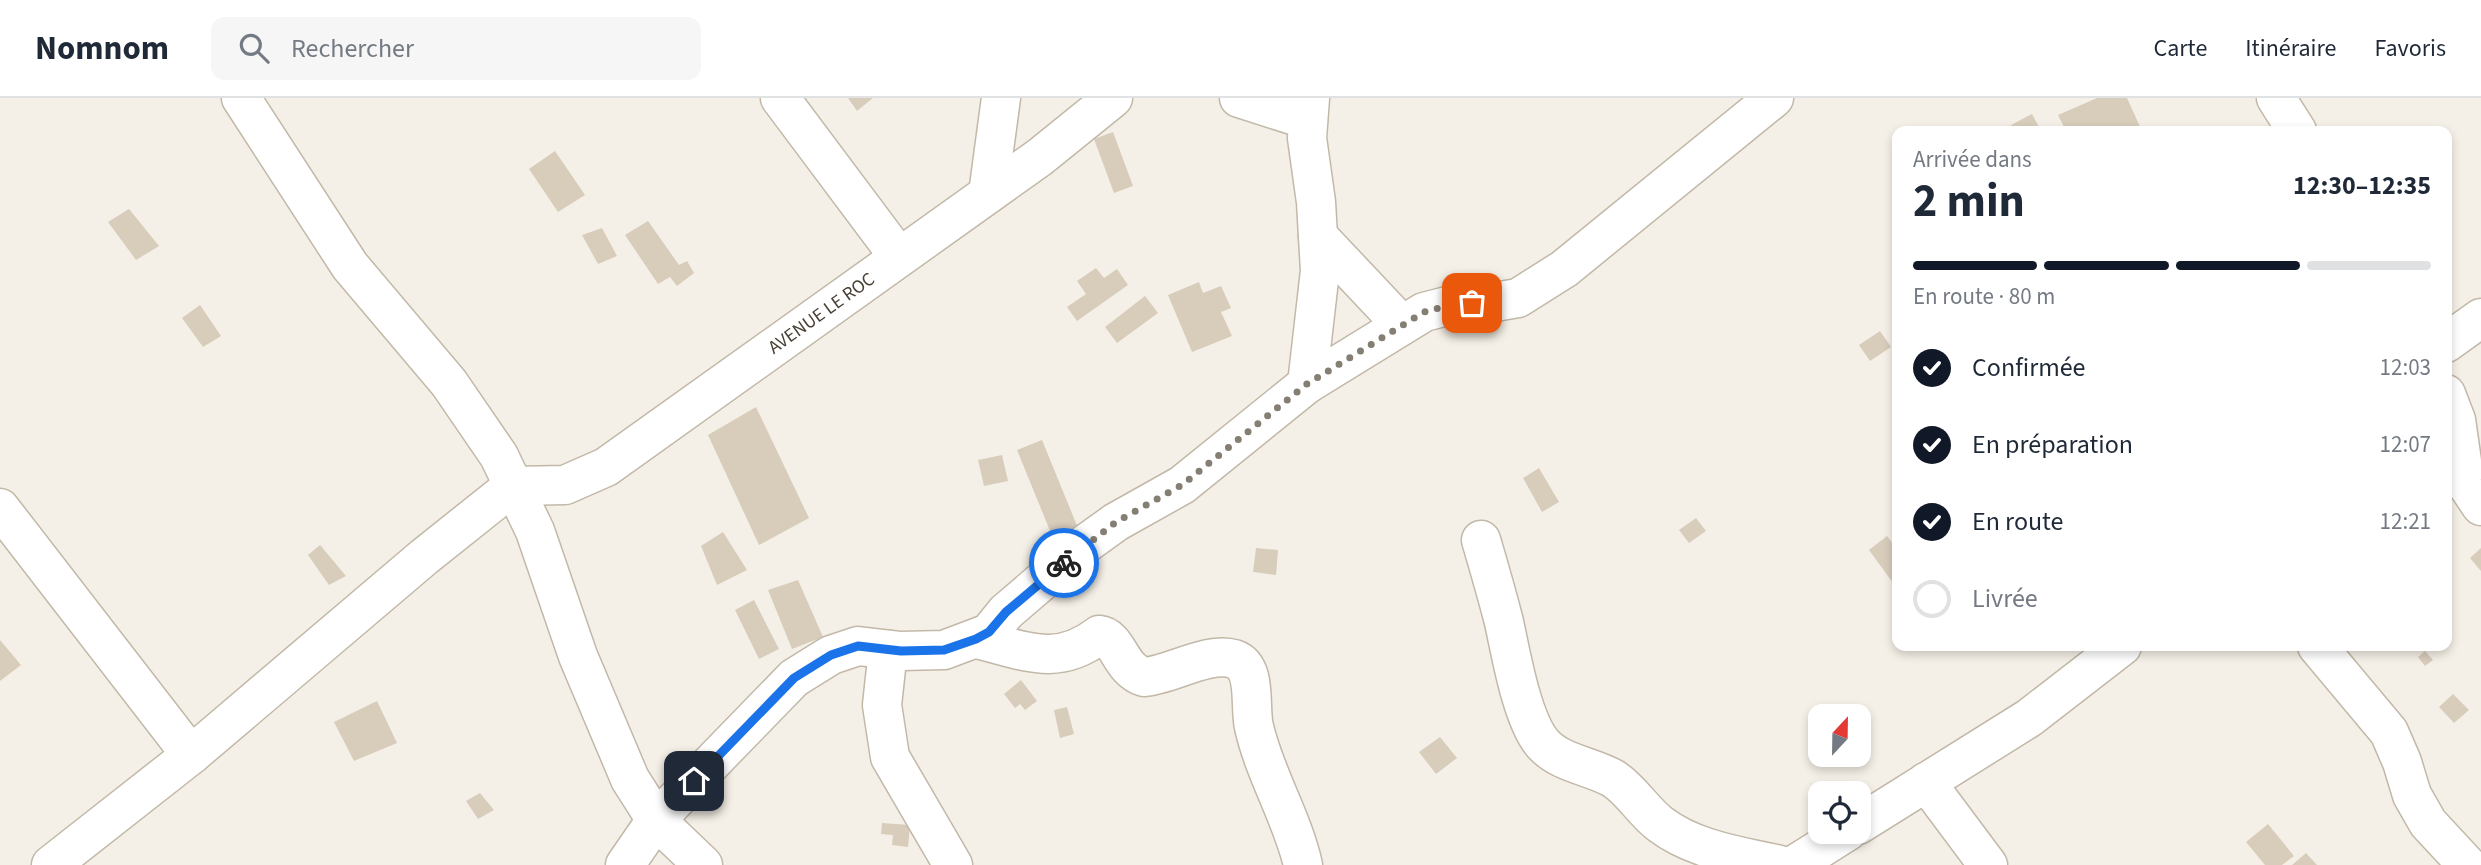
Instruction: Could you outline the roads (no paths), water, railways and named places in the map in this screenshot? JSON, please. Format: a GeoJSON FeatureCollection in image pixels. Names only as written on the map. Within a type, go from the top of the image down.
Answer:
{"type":"FeatureCollection","features":[{"type":"Feature","properties":{"kind":"street"},"geometry":{"type":"LineString","coordinates":[[240,98],[350,266],[449,383],[499,456],[535,531],[578,656],[625,766],[656,820],[704,865]]}},
{"type":"Feature","properties":{"kind":"street"},"geometry":{"type":"LineString","coordinates":[[780,98],[899,257]]}},
{"type":"Feature","properties":{"kind":"street"},"geometry":{"type":"LineString","coordinates":[[988,194],[1001,98]]}},
{"type":"Feature","properties":{"kind":"street","name":"AVENUE LE ROC"},"geometry":{"type":"LineString","coordinates":[[513,486],[565,485],[606,467],[1040,157],[1113,98]]}},
{"type":"Feature","properties":{"kind":"street"},"geometry":{"type":"LineString","coordinates":[[1239,98],[1309,109],[1307,138],[1316,202],[1320,271],[1307,384]]}},
{"type":"Feature","properties":{"kind":"street"},"geometry":{"type":"LineString","coordinates":[[625,865],[656,820],[794,678],[831,655],[858,646],[888,650],[944,650],[989,632],[1006,612],[1084,545],[1116,522],[1182,485],[1307,384],[1424,312],[1455,304],[1489,303],[1518,298],[1574,260],[1774,98]]}},
{"type":"Feature","properties":{"kind":"street"},"geometry":{"type":"LineString","coordinates":[[2276,98],[2294,126]]}},
{"type":"Feature","properties":{"kind":"street"},"geometry":{"type":"LineString","coordinates":[[1318,236],[1402,325]]}},
{"type":"Feature","properties":{"kind":"street"},"geometry":{"type":"LineString","coordinates":[[2452,338],[2481,318]]}},
{"type":"Feature","properties":{"kind":"street"},"geometry":{"type":"LineString","coordinates":[[2452,409],[2456,419],[2465,482],[2481,506]]}},
{"type":"Feature","properties":{"kind":"street"},"geometry":{"type":"LineString","coordinates":[[51,865],[191,755],[513,486]]}},
{"type":"Feature","properties":{"kind":"street"},"geometry":{"type":"LineString","coordinates":[[0,508],[191,755]]}},
{"type":"Feature","properties":{"kind":"street"},"geometry":{"type":"LineString","coordinates":[[1481,540],[1521,694],[1532,725],[1543,745],[1568,761],[1613,779],[1632,794],[1658,822],[1681,838],[1715,850],[1780,865]]}},
{"type":"Feature","properties":{"kind":"street"},"geometry":{"type":"LineString","coordinates":[[976,639],[1051,656],[1066,652],[1099,635],[1105,635],[1127,667],[1144,677],[1174,671],[1212,658],[1230,658],[1242,663],[1248,671],[1254,726],[1269,773],[1297,840],[1303,865]]}},
{"type":"Feature","properties":{"kind":"street"},"geometry":{"type":"LineString","coordinates":[[888,650],[882,705],[890,757],[953,865]]}},
{"type":"Feature","properties":{"kind":"street"},"geometry":{"type":"LineString","coordinates":[[1871,817],[2029,718],[2116,651]]}},
{"type":"Feature","properties":{"kind":"street"},"geometry":{"type":"LineString","coordinates":[[2321,651],[2389,732],[2412,795],[2428,824],[2468,865]]}},
{"type":"Feature","properties":{"kind":"street"},"geometry":{"type":"LineString","coordinates":[[1926,782],[1988,865]]}},
{"type":"Feature","properties":{"kind":"street"},"geometry":{"type":"LineString","coordinates":[[1794,865],[1827,844]]}}]}
